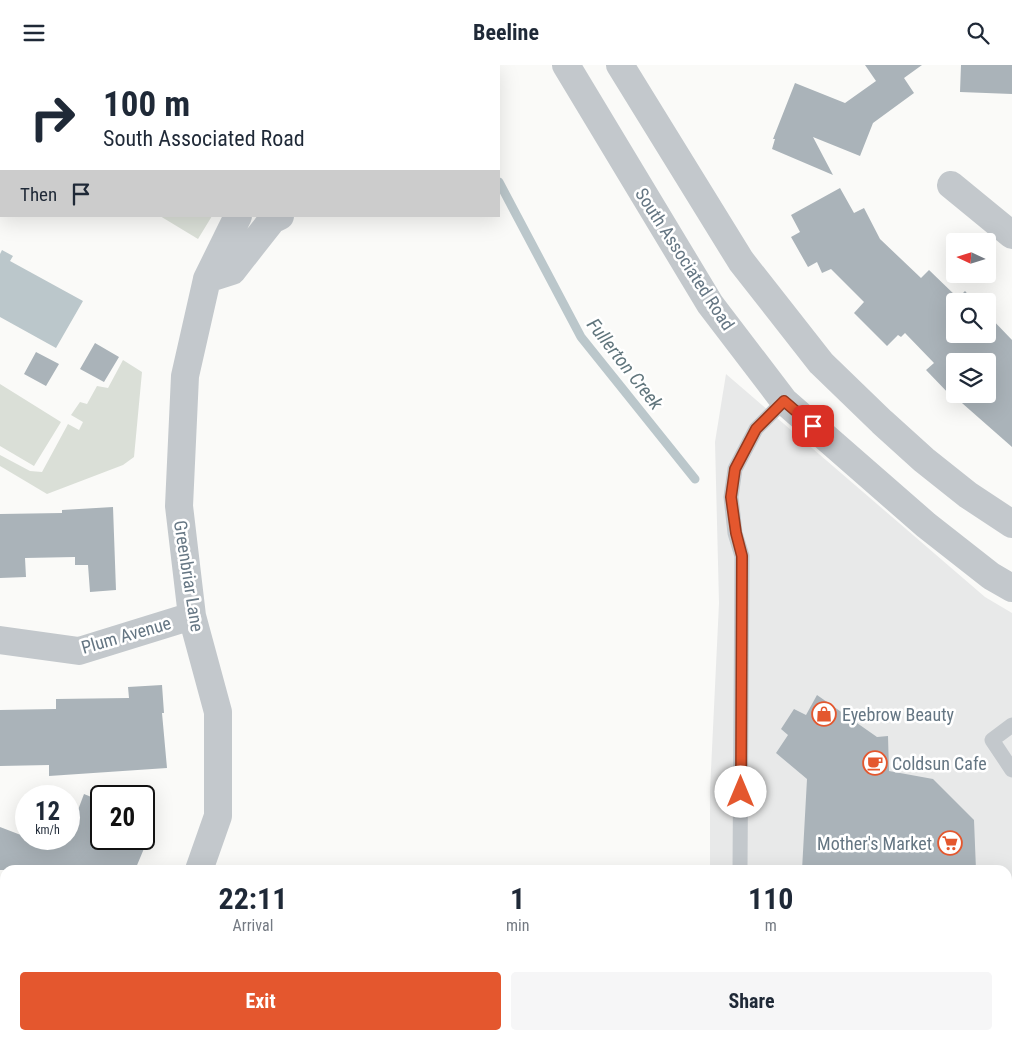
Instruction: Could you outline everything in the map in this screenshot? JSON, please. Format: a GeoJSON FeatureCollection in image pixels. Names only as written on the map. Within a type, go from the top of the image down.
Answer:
{"type":"FeatureCollection","features":[{"type":"Feature","properties":{"kind":"street","name":"South Associated Road"},"geometry":{"type":"LineString","coordinates":[[566,65],[710,304],[784,401],[926,525],[991,576],[1012,588]]}},
{"type":"Feature","properties":{"kind":"street"},"geometry":{"type":"LineString","coordinates":[[620,65],[741,261],[821,363],[924,460],[968,495],[1012,524]]}},
{"type":"Feature","properties":{"kind":"street"},"geometry":{"type":"LineString","coordinates":[[951,185],[1012,235]]}},
{"type":"Feature","properties":{"kind":"street","name":"Greenbriar Lane"},"geometry":{"type":"LineString","coordinates":[[201,865],[218,816],[218,712],[192,616],[178,506],[185,376],[207,279],[238,217]]}},
{"type":"Feature","properties":{"kind":"street"},"geometry":{"type":"LineString","coordinates":[[207,279],[232,271],[272,220],[278,217]]}},
{"type":"Feature","properties":{"kind":"street","name":"Plum Avenue"},"geometry":{"type":"LineString","coordinates":[[0,639],[79,651],[192,616]]}},
{"type":"Feature","properties":{"kind":"lane"},"geometry":{"type":"LineString","coordinates":[[740,865],[742,556],[736,533],[731,497],[735,469],[756,429],[784,401]]}},
{"type":"Feature","properties":{"kind":"lane"},"geometry":{"type":"LineString","coordinates":[[1012,725],[992,740],[1012,770]]}},
{"type":"Feature","properties":{"kind":"shaded area"},"geometry":{"type":"Polygon","coordinates":[[[162,217],[211,217],[198,239],[162,217]]]}},
{"type":"Feature","properties":{"kind":"shaded area"},"geometry":{"type":"Polygon","coordinates":[[[2,250],[13,256],[10,261],[83,301],[56,348],[0,317],[0,254],[2,250]]]}},
{"type":"Feature","properties":{"kind":"shaded area"},"geometry":{"type":"Polygon","coordinates":[[[123,360],[142,372],[134,457],[123,465],[47,494],[0,466],[0,455],[30,471],[42,472],[68,424],[79,430],[83,422],[71,415],[80,402],[87,404],[97,386],[108,388],[123,360]]]}},
{"type":"Feature","properties":{"kind":"shaded area"},"geometry":{"type":"Polygon","coordinates":[[[726,374],[985,597],[1012,613],[1012,865],[710,865],[710,791],[719,603],[715,442],[726,374]]]}},
{"type":"Feature","properties":{"kind":"shaded area"},"geometry":{"type":"Polygon","coordinates":[[[0,384],[61,422],[34,466],[0,446],[0,384]]]}},
{"type":"Feature","properties":{"kind":"building"},"geometry":{"type":"Polygon","coordinates":[[[865,65],[922,65],[904,78],[914,93],[873,123],[860,156],[813,137],[833,175],[772,149],[775,139],[773,139],[795,83],[845,103],[876,81],[865,65]]]}},
{"type":"Feature","properties":{"kind":"building"},"geometry":{"type":"Polygon","coordinates":[[[961,65],[1012,65],[1012,94],[960,92],[961,65]]]}},
{"type":"Feature","properties":{"kind":"building"},"geometry":{"type":"Polygon","coordinates":[[[840,188],[854,213],[864,208],[880,239],[921,278],[929,270],[953,293],[946,293],[946,343],[996,343],[996,323],[1012,340],[1012,447],[962,403],[996,403],[996,353],[946,353],[946,391],[926,370],[934,363],[905,333],[901,337],[898,335],[887,346],[854,313],[864,302],[831,269],[822,273],[817,262],[808,267],[791,237],[800,232],[791,215],[840,188]]]}},
{"type":"Feature","properties":{"kind":"building"},"geometry":{"type":"Polygon","coordinates":[[[95,343],[119,357],[104,382],[80,369],[95,343]]]}},
{"type":"Feature","properties":{"kind":"building"},"geometry":{"type":"Polygon","coordinates":[[[36,352],[59,364],[46,386],[24,374],[36,352]]]}},
{"type":"Feature","properties":{"kind":"building"},"geometry":{"type":"Polygon","coordinates":[[[113,507],[116,590],[90,592],[88,565],[75,565],[75,557],[25,558],[26,577],[0,578],[0,514],[62,513],[62,510],[113,507]]]}},
{"type":"Feature","properties":{"kind":"building"},"geometry":{"type":"Polygon","coordinates":[[[162,685],[164,713],[162,713],[167,768],[49,776],[49,765],[0,766],[0,710],[56,709],[56,699],[129,698],[128,687],[162,685]]]}},
{"type":"Feature","properties":{"kind":"building"},"geometry":{"type":"Polygon","coordinates":[[[817,695],[877,737],[888,736],[889,771],[933,779],[974,820],[976,865],[802,865],[807,779],[776,753],[788,735],[781,729],[794,709],[806,715],[817,695]]]}},
{"type":"Feature","properties":{"kind":"building"},"geometry":{"type":"Polygon","coordinates":[[[84,794],[90,796],[90,850],[143,850],[137,865],[0,865],[0,827],[15,833],[15,850],[80,850],[80,805],[84,794]]]}},
{"type":"Feature","properties":{"kind":"waterway","name":"Fullerton Creek"},"geometry":{"type":"LineString","coordinates":[[500,184],[581,337],[695,479]]}},
{"type":"Feature","properties":{"kind":"place","name":"Eyebrow Beauty"},"geometry":{"type":"Point","coordinates":[824,714]}},
{"type":"Feature","properties":{"kind":"place","name":"Coldsun Cafe"},"geometry":{"type":"Point","coordinates":[875,763]}},
{"type":"Feature","properties":{"kind":"place","name":"Mother's Market"},"geometry":{"type":"Point","coordinates":[950,843]}},
{"type":"Feature","properties":{"kind":"route"},"geometry":{"type":"LineString","coordinates":[[741,792],[742,556],[736,533],[731,497],[735,469],[756,429],[784,401],[813,426]]}}]}
